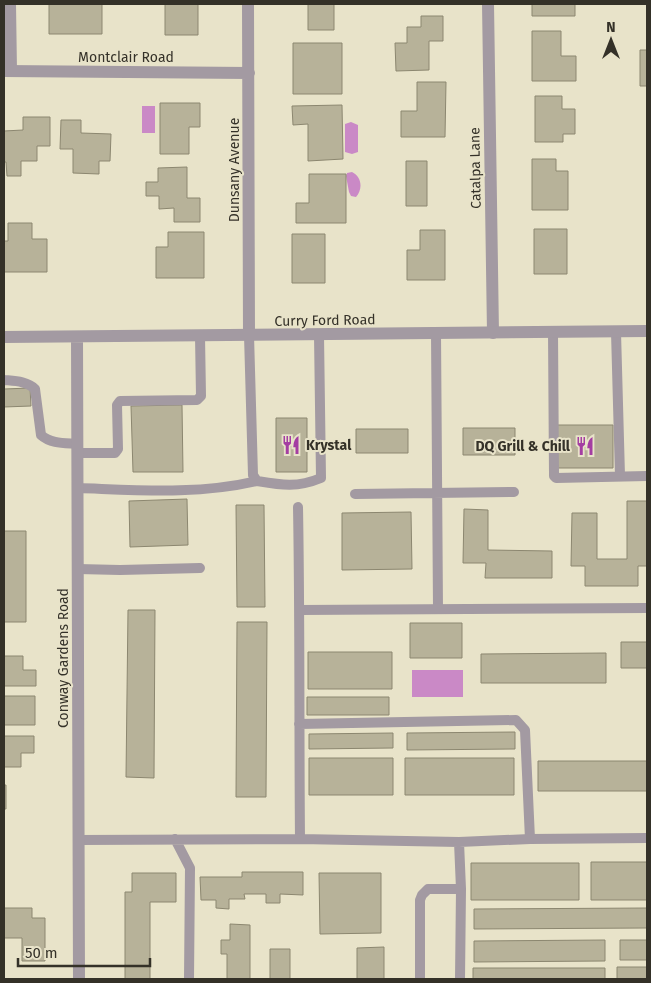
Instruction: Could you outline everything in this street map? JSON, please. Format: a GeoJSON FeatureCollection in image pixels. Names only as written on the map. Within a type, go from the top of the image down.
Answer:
{"type":"FeatureCollection","features":[{"type":"Feature","properties":{"kind":"street"},"geometry":{"type":"LineString","coordinates":[[8,71],[10,4]]}},
{"type":"Feature","properties":{"kind":"street","name":"Dunsany Avenue"},"geometry":{"type":"LineString","coordinates":[[248,4],[249,335]]}},
{"type":"Feature","properties":{"kind":"street","name":"Catalpa Lane"},"geometry":{"type":"LineString","coordinates":[[488,4],[493,333]]}},
{"type":"Feature","properties":{"kind":"street","name":"Montclair Road"},"geometry":{"type":"LineString","coordinates":[[8,71],[249,73]]}},
{"type":"Feature","properties":{"kind":"street","name":"Curry Ford Road"},"geometry":{"type":"LineString","coordinates":[[4,337],[647,331]]}},
{"type":"Feature","properties":{"kind":"street","name":"Conway Gardens Road"},"geometry":{"type":"LineString","coordinates":[[77,337],[79,979]]}},
{"type":"Feature","properties":{"kind":"lane"},"geometry":{"type":"LineString","coordinates":[[553,332],[552,474],[556,478],[647,476]]}},
{"type":"Feature","properties":{"kind":"lane"},"geometry":{"type":"LineString","coordinates":[[616,332],[620,476]]}},
{"type":"Feature","properties":{"kind":"lane"},"geometry":{"type":"LineString","coordinates":[[436,333],[438,609]]}},
{"type":"Feature","properties":{"kind":"lane"},"geometry":{"type":"LineString","coordinates":[[249,335],[253,475],[257,481]]}},
{"type":"Feature","properties":{"kind":"lane"},"geometry":{"type":"LineString","coordinates":[[78,488],[201,490],[232,487],[257,481],[287,485],[306,484],[321,478],[319,335]]}},
{"type":"Feature","properties":{"kind":"lane"},"geometry":{"type":"LineString","coordinates":[[4,380],[26,383],[35,389],[43,438],[78,448],[115,453],[118,449],[117,405],[120,401],[197,400],[201,396],[200,336]]}},
{"type":"Feature","properties":{"kind":"lane"},"geometry":{"type":"LineString","coordinates":[[356,494],[514,492]]}},
{"type":"Feature","properties":{"kind":"lane"},"geometry":{"type":"LineString","coordinates":[[298,507],[300,839]]}},
{"type":"Feature","properties":{"kind":"lane"},"geometry":{"type":"LineString","coordinates":[[78,569],[200,568]]}},
{"type":"Feature","properties":{"kind":"lane"},"geometry":{"type":"LineString","coordinates":[[300,610],[647,608]]}},
{"type":"Feature","properties":{"kind":"lane"},"geometry":{"type":"LineString","coordinates":[[299,724],[516,720],[525,730],[530,839]]}},
{"type":"Feature","properties":{"kind":"lane"},"geometry":{"type":"LineString","coordinates":[[79,840],[300,839],[459,842],[647,838]]}},
{"type":"Feature","properties":{"kind":"lane"},"geometry":{"type":"LineString","coordinates":[[176,839],[190,868],[189,979]]}},
{"type":"Feature","properties":{"kind":"lane"},"geometry":{"type":"LineString","coordinates":[[459,842],[461,889],[460,979]]}},
{"type":"Feature","properties":{"kind":"lane"},"geometry":{"type":"LineString","coordinates":[[420,979],[420,900],[422,895],[428,889],[461,889]]}},
{"type":"Feature","properties":{"kind":"shaded area"},"geometry":{"type":"Polygon","coordinates":[[[142,106],[155,106],[155,133],[142,133],[142,106]]]}},
{"type":"Feature","properties":{"kind":"shaded area"},"geometry":{"type":"Polygon","coordinates":[[[351,122],[358,125],[358,152],[352,154],[345,152],[345,124],[351,122]]]}},
{"type":"Feature","properties":{"kind":"shaded area"},"geometry":{"type":"Polygon","coordinates":[[[352,172],[360,180],[360,190],[356,197],[351,196],[349,192],[346,176],[347,173],[352,172]]]}},
{"type":"Feature","properties":{"kind":"shaded area"},"geometry":{"type":"Polygon","coordinates":[[[412,670],[463,670],[463,697],[412,697],[412,670]]]}},
{"type":"Feature","properties":{"kind":"building"},"geometry":{"type":"Polygon","coordinates":[[[49,4],[102,4],[102,34],[49,34],[49,4]]]}},
{"type":"Feature","properties":{"kind":"building"},"geometry":{"type":"Polygon","coordinates":[[[165,4],[198,4],[198,35],[165,35],[165,4]]]}},
{"type":"Feature","properties":{"kind":"building"},"geometry":{"type":"Polygon","coordinates":[[[308,4],[334,4],[334,30],[308,30],[308,4]]]}},
{"type":"Feature","properties":{"kind":"building"},"geometry":{"type":"Polygon","coordinates":[[[532,4],[575,4],[575,16],[532,16],[532,4]]]}},
{"type":"Feature","properties":{"kind":"building"},"geometry":{"type":"Polygon","coordinates":[[[421,16],[443,16],[443,41],[429,41],[429,70],[396,71],[395,43],[407,43],[407,27],[421,27],[421,16]]]}},
{"type":"Feature","properties":{"kind":"building"},"geometry":{"type":"Polygon","coordinates":[[[532,31],[561,31],[561,56],[576,56],[576,81],[532,81],[532,31]]]}},
{"type":"Feature","properties":{"kind":"building"},"geometry":{"type":"Polygon","coordinates":[[[293,43],[342,43],[342,94],[293,94],[293,43]]]}},
{"type":"Feature","properties":{"kind":"building"},"geometry":{"type":"Polygon","coordinates":[[[640,50],[647,50],[647,86],[640,86],[640,50]]]}},
{"type":"Feature","properties":{"kind":"building"},"geometry":{"type":"Polygon","coordinates":[[[417,82],[446,82],[445,137],[401,137],[401,111],[417,111],[417,82]]]}},
{"type":"Feature","properties":{"kind":"building"},"geometry":{"type":"Polygon","coordinates":[[[535,96],[562,96],[562,109],[575,109],[575,134],[563,134],[563,142],[535,142],[535,96]]]}},
{"type":"Feature","properties":{"kind":"building"},"geometry":{"type":"Polygon","coordinates":[[[160,103],[200,103],[200,127],[189,127],[189,154],[160,154],[160,103]]]}},
{"type":"Feature","properties":{"kind":"building"},"geometry":{"type":"Polygon","coordinates":[[[342,105],[343,159],[308,161],[308,124],[293,125],[292,106],[342,105]]]}},
{"type":"Feature","properties":{"kind":"building"},"geometry":{"type":"Polygon","coordinates":[[[23,117],[50,117],[50,146],[37,146],[37,161],[21,161],[21,176],[7,176],[6,162],[4,162],[4,131],[23,130],[23,117]]]}},
{"type":"Feature","properties":{"kind":"building"},"geometry":{"type":"Polygon","coordinates":[[[61,120],[81,120],[81,133],[111,134],[110,161],[99,161],[99,174],[73,173],[73,149],[60,149],[61,120]]]}},
{"type":"Feature","properties":{"kind":"building"},"geometry":{"type":"Polygon","coordinates":[[[532,159],[556,159],[556,171],[568,171],[568,210],[532,210],[532,159]]]}},
{"type":"Feature","properties":{"kind":"building"},"geometry":{"type":"Polygon","coordinates":[[[406,161],[427,161],[427,206],[406,206],[406,161]]]}},
{"type":"Feature","properties":{"kind":"building"},"geometry":{"type":"Polygon","coordinates":[[[187,167],[187,198],[200,198],[200,222],[174,222],[174,208],[159,209],[159,196],[146,196],[146,182],[158,182],[158,168],[187,167]]]}},
{"type":"Feature","properties":{"kind":"building"},"geometry":{"type":"Polygon","coordinates":[[[309,174],[346,174],[346,223],[296,223],[296,203],[309,203],[309,174]]]}},
{"type":"Feature","properties":{"kind":"building"},"geometry":{"type":"Polygon","coordinates":[[[8,223],[32,223],[32,239],[47,239],[47,272],[4,272],[4,241],[8,241],[8,223]]]}},
{"type":"Feature","properties":{"kind":"building"},"geometry":{"type":"Polygon","coordinates":[[[534,229],[567,229],[567,274],[534,274],[534,229]]]}},
{"type":"Feature","properties":{"kind":"building"},"geometry":{"type":"Polygon","coordinates":[[[420,230],[445,230],[445,280],[407,280],[407,250],[420,250],[420,230]]]}},
{"type":"Feature","properties":{"kind":"building"},"geometry":{"type":"Polygon","coordinates":[[[168,232],[204,232],[204,278],[156,278],[156,247],[168,247],[168,232]]]}},
{"type":"Feature","properties":{"kind":"building"},"geometry":{"type":"Polygon","coordinates":[[[292,234],[325,234],[325,283],[292,283],[292,234]]]}},
{"type":"Feature","properties":{"kind":"building"},"geometry":{"type":"Polygon","coordinates":[[[30,388],[31,406],[4,407],[4,389],[30,388]]]}},
{"type":"Feature","properties":{"kind":"building"},"geometry":{"type":"Polygon","coordinates":[[[182,405],[183,472],[133,472],[131,406],[182,405]]]}},
{"type":"Feature","properties":{"kind":"building","name":"Krystal"},"geometry":{"type":"Polygon","coordinates":[[[276,418],[307,418],[307,472],[276,472],[276,418]]]}},
{"type":"Feature","properties":{"kind":"building","name":"DQ Grill & Chill"},"geometry":{"type":"Polygon","coordinates":[[[557,425],[613,425],[613,468],[557,468],[557,425]]]}},
{"type":"Feature","properties":{"kind":"building"},"geometry":{"type":"Polygon","coordinates":[[[463,428],[515,428],[515,455],[463,455],[463,428]]]}},
{"type":"Feature","properties":{"kind":"building"},"geometry":{"type":"Polygon","coordinates":[[[356,429],[408,429],[408,453],[356,453],[356,429]]]}},
{"type":"Feature","properties":{"kind":"building"},"geometry":{"type":"Polygon","coordinates":[[[187,499],[188,545],[130,547],[129,501],[187,499]]]}},
{"type":"Feature","properties":{"kind":"building"},"geometry":{"type":"Polygon","coordinates":[[[627,501],[647,501],[647,566],[638,566],[638,586],[585,586],[585,566],[571,566],[572,513],[597,513],[597,559],[627,559],[627,501]]]}},
{"type":"Feature","properties":{"kind":"building"},"geometry":{"type":"Polygon","coordinates":[[[236,505],[264,505],[265,607],[237,607],[236,505]]]}},
{"type":"Feature","properties":{"kind":"building"},"geometry":{"type":"Polygon","coordinates":[[[464,509],[488,510],[488,550],[552,551],[552,578],[485,578],[486,563],[463,563],[464,509]]]}},
{"type":"Feature","properties":{"kind":"building"},"geometry":{"type":"Polygon","coordinates":[[[411,512],[412,569],[342,570],[342,513],[411,512]]]}},
{"type":"Feature","properties":{"kind":"building"},"geometry":{"type":"Polygon","coordinates":[[[4,531],[26,531],[26,622],[4,622],[4,531]]]}},
{"type":"Feature","properties":{"kind":"building"},"geometry":{"type":"Polygon","coordinates":[[[128,610],[155,610],[154,778],[126,777],[128,610]]]}},
{"type":"Feature","properties":{"kind":"building"},"geometry":{"type":"Polygon","coordinates":[[[237,622],[267,622],[266,797],[236,797],[237,622]]]}},
{"type":"Feature","properties":{"kind":"building"},"geometry":{"type":"Polygon","coordinates":[[[410,623],[462,623],[462,658],[410,658],[410,623]]]}},
{"type":"Feature","properties":{"kind":"building"},"geometry":{"type":"Polygon","coordinates":[[[621,642],[647,642],[647,668],[621,668],[621,642]]]}},
{"type":"Feature","properties":{"kind":"building"},"geometry":{"type":"Polygon","coordinates":[[[308,652],[392,652],[392,689],[308,689],[308,652]]]}},
{"type":"Feature","properties":{"kind":"building"},"geometry":{"type":"Polygon","coordinates":[[[606,653],[606,683],[481,683],[481,654],[606,653]]]}},
{"type":"Feature","properties":{"kind":"building"},"geometry":{"type":"Polygon","coordinates":[[[4,656],[23,656],[23,670],[36,670],[36,686],[4,686],[4,656]]]}},
{"type":"Feature","properties":{"kind":"building"},"geometry":{"type":"Polygon","coordinates":[[[4,696],[35,696],[35,725],[4,725],[4,696]]]}},
{"type":"Feature","properties":{"kind":"building"},"geometry":{"type":"Polygon","coordinates":[[[307,697],[389,697],[389,715],[307,715],[307,697]]]}},
{"type":"Feature","properties":{"kind":"building"},"geometry":{"type":"Polygon","coordinates":[[[515,732],[515,749],[407,750],[407,733],[515,732]]]}},
{"type":"Feature","properties":{"kind":"building"},"geometry":{"type":"Polygon","coordinates":[[[393,733],[393,748],[309,749],[309,734],[393,733]]]}},
{"type":"Feature","properties":{"kind":"building"},"geometry":{"type":"Polygon","coordinates":[[[4,736],[34,736],[34,753],[21,753],[21,767],[4,767],[4,736]]]}},
{"type":"Feature","properties":{"kind":"building"},"geometry":{"type":"Polygon","coordinates":[[[309,758],[393,758],[393,795],[309,795],[309,758]]]}},
{"type":"Feature","properties":{"kind":"building"},"geometry":{"type":"Polygon","coordinates":[[[405,758],[514,758],[514,795],[405,795],[405,758]]]}},
{"type":"Feature","properties":{"kind":"building"},"geometry":{"type":"Polygon","coordinates":[[[538,761],[647,761],[647,791],[538,791],[538,761]]]}},
{"type":"Feature","properties":{"kind":"building"},"geometry":{"type":"Polygon","coordinates":[[[4,785],[6,785],[6,809],[4,809],[4,785]]]}},
{"type":"Feature","properties":{"kind":"building"},"geometry":{"type":"Polygon","coordinates":[[[591,862],[647,862],[647,900],[591,900],[591,862]]]}},
{"type":"Feature","properties":{"kind":"building"},"geometry":{"type":"Polygon","coordinates":[[[471,863],[579,863],[579,900],[471,900],[471,863]]]}},
{"type":"Feature","properties":{"kind":"building"},"geometry":{"type":"Polygon","coordinates":[[[242,872],[303,872],[303,895],[280,894],[280,903],[266,903],[266,894],[244,894],[245,899],[229,899],[229,909],[216,908],[216,900],[201,900],[200,877],[242,877],[242,872]]]}},
{"type":"Feature","properties":{"kind":"building"},"geometry":{"type":"Polygon","coordinates":[[[132,873],[176,873],[176,902],[150,902],[150,979],[125,979],[125,892],[132,892],[132,873]]]}},
{"type":"Feature","properties":{"kind":"building"},"geometry":{"type":"Polygon","coordinates":[[[319,873],[381,873],[381,933],[320,934],[319,873]]]}},
{"type":"Feature","properties":{"kind":"building"},"geometry":{"type":"Polygon","coordinates":[[[4,908],[32,908],[32,918],[45,918],[45,961],[22,961],[22,938],[4,938],[4,908]]]}},
{"type":"Feature","properties":{"kind":"building"},"geometry":{"type":"Polygon","coordinates":[[[647,908],[647,928],[474,929],[474,909],[647,908]]]}},
{"type":"Feature","properties":{"kind":"building"},"geometry":{"type":"Polygon","coordinates":[[[230,924],[250,925],[250,979],[227,979],[227,954],[221,954],[221,940],[230,940],[230,924]]]}},
{"type":"Feature","properties":{"kind":"building"},"geometry":{"type":"Polygon","coordinates":[[[605,940],[605,961],[474,962],[474,941],[605,940]]]}},
{"type":"Feature","properties":{"kind":"building"},"geometry":{"type":"Polygon","coordinates":[[[620,940],[647,940],[647,960],[620,960],[620,940]]]}},
{"type":"Feature","properties":{"kind":"building"},"geometry":{"type":"Polygon","coordinates":[[[384,947],[384,979],[357,979],[357,948],[384,947]]]}},
{"type":"Feature","properties":{"kind":"building"},"geometry":{"type":"Polygon","coordinates":[[[270,949],[290,949],[290,979],[270,979],[270,949]]]}},
{"type":"Feature","properties":{"kind":"building"},"geometry":{"type":"Polygon","coordinates":[[[617,967],[647,967],[647,979],[617,979],[617,967]]]}},
{"type":"Feature","properties":{"kind":"building"},"geometry":{"type":"Polygon","coordinates":[[[473,968],[605,968],[605,979],[473,979],[473,968]]]}},
{"type":"Feature","properties":{"kind":"place","name":"Krystal"},"geometry":{"type":"Point","coordinates":[291,445]}},
{"type":"Feature","properties":{"kind":"place","name":"DQ Grill & Chill"},"geometry":{"type":"Point","coordinates":[585,446]}}]}
